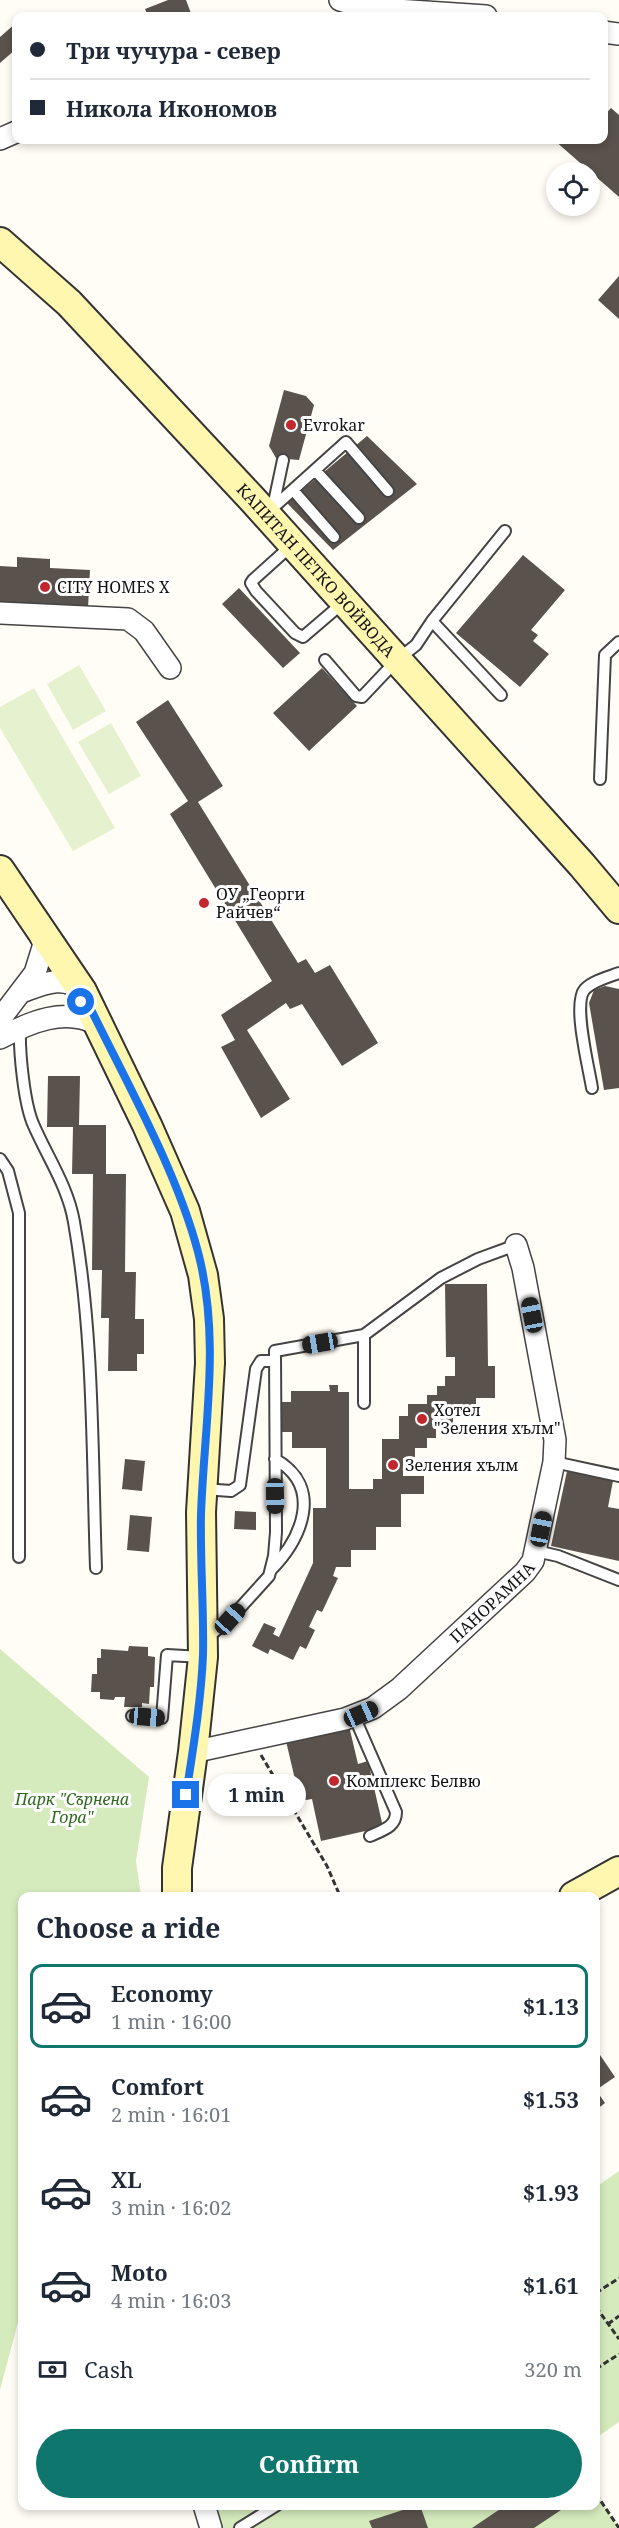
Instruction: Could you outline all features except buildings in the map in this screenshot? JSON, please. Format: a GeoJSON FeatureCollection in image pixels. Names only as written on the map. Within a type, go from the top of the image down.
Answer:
{"type":"FeatureCollection","features":[{"type":"Feature","properties":{"kind":"street"},"geometry":{"type":"LineString","coordinates":[[340,0],[368,12]]}},
{"type":"Feature","properties":{"kind":"street","name":"КАПИТАН ПЕТКО ВОЙВОДА"},"geometry":{"type":"LineString","coordinates":[[0,242],[69,303],[269,511],[293,544],[619,909]]}},
{"type":"Feature","properties":{"kind":"street"},"geometry":{"type":"LineString","coordinates":[[0,613],[128,619],[144,631],[170,668]]}},
{"type":"Feature","properties":{"kind":"street"},"geometry":{"type":"LineString","coordinates":[[0,870],[82,991],[147,1125],[185,1211],[203,1275],[208,1308],[210,1364],[200,1571],[203,1649],[193,1752],[177,1868],[177,1892]]}},
{"type":"Feature","properties":{"kind":"street"},"geometry":{"type":"LineString","coordinates":[[0,1019],[35,974],[43,951],[44,944],[34,918]]}},
{"type":"Feature","properties":{"kind":"street"},"geometry":{"type":"LineString","coordinates":[[24,991],[60,981],[72,984],[82,991]]}},
{"type":"Feature","properties":{"kind":"street"},"geometry":{"type":"LineString","coordinates":[[0,1038],[21,1027],[60,1015],[78,1006],[81,1002],[82,991]]}},
{"type":"Feature","properties":{"kind":"street"},"geometry":{"type":"LineString","coordinates":[[60,1015],[78,1016],[97,1024]]}},
{"type":"Feature","properties":{"kind":"street","name":"ПАНОРАМНА"},"geometry":{"type":"LineString","coordinates":[[193,1752],[252,1741],[354,1716],[374,1708],[399,1689],[525,1572],[536,1551],[554,1462],[555,1440],[523,1268],[516,1245]]}},
{"type":"Feature","properties":{"kind":"street"},"geometry":{"type":"LineString","coordinates":[[581,1892],[619,1871]]}},
{"type":"Feature","properties":{"kind":"street"},"geometry":{"type":"LineString","coordinates":[[206,2510],[211,2528]]}},
{"type":"Feature","properties":{"kind":"lane"},"geometry":{"type":"LineString","coordinates":[[269,511],[346,442],[388,491]]}},
{"type":"Feature","properties":{"kind":"lane"},"geometry":{"type":"LineString","coordinates":[[269,511],[283,460]]}},
{"type":"Feature","properties":{"kind":"lane"},"geometry":{"type":"LineString","coordinates":[[315,470],[359,518]]}},
{"type":"Feature","properties":{"kind":"lane"},"geometry":{"type":"LineString","coordinates":[[293,490],[334,537]]}},
{"type":"Feature","properties":{"kind":"lane"},"geometry":{"type":"LineString","coordinates":[[325,660],[359,698],[397,660],[416,645],[432,621],[505,531]]}},
{"type":"Feature","properties":{"kind":"lane"},"geometry":{"type":"LineString","coordinates":[[293,544],[253,580],[251,584],[256,591],[303,638],[345,601]]}},
{"type":"Feature","properties":{"kind":"lane"},"geometry":{"type":"LineString","coordinates":[[432,621],[501,695]]}},
{"type":"Feature","properties":{"kind":"lane"},"geometry":{"type":"LineString","coordinates":[[600,779],[604,655],[619,642]]}},
{"type":"Feature","properties":{"kind":"lane"},"geometry":{"type":"LineString","coordinates":[[592,1088],[580,1017],[580,999],[583,991],[591,984],[619,973]]}},
{"type":"Feature","properties":{"kind":"lane"},"geometry":{"type":"LineString","coordinates":[[21,1027],[19,1048],[32,1124],[57,1169],[74,1220],[86,1311],[96,1568]]}},
{"type":"Feature","properties":{"kind":"lane"},"geometry":{"type":"LineString","coordinates":[[0,1159],[8,1171],[19,1213],[19,1557]]}},
{"type":"Feature","properties":{"kind":"lane"},"geometry":{"type":"LineString","coordinates":[[271,1571],[276,1532],[275,1351],[364,1335],[441,1278],[478,1259],[516,1245]]}},
{"type":"Feature","properties":{"kind":"lane"},"geometry":{"type":"LineString","coordinates":[[364,1335],[364,1403]]}},
{"type":"Feature","properties":{"kind":"lane"},"geometry":{"type":"LineString","coordinates":[[203,1489],[231,1491],[239,1487],[244,1466],[256,1369],[261,1361],[275,1360]]}},
{"type":"Feature","properties":{"kind":"lane"},"geometry":{"type":"LineString","coordinates":[[132,1716],[162,1718],[167,1655],[203,1649],[269,1576],[293,1544],[300,1531],[303,1510],[302,1494],[297,1479],[275,1459]]}},
{"type":"Feature","properties":{"kind":"lane"},"geometry":{"type":"LineString","coordinates":[[554,1462],[619,1476]]}},
{"type":"Feature","properties":{"kind":"lane"},"geometry":{"type":"LineString","coordinates":[[536,1551],[558,1556],[619,1580]]}},
{"type":"Feature","properties":{"kind":"lane"},"geometry":{"type":"LineString","coordinates":[[354,1716],[396,1812],[396,1819],[392,1825],[370,1836]]}},
{"type":"Feature","properties":{"kind":"lane"},"geometry":{"type":"LineString","coordinates":[[240,2528],[269,2510]]}},
{"type":"Feature","properties":{"kind":"path"},"geometry":{"type":"LineString","coordinates":[[252,1741],[327,1866],[338,1892]]}},
{"type":"Feature","properties":{"kind":"path"},"geometry":{"type":"LineString","coordinates":[[600,2290],[619,2278]]}},
{"type":"Feature","properties":{"kind":"path"},"geometry":{"type":"LineString","coordinates":[[600,2313],[619,2339]]}},
{"type":"Feature","properties":{"kind":"path"},"geometry":{"type":"LineString","coordinates":[[608,2324],[619,2316]]}},
{"type":"Feature","properties":{"kind":"path"},"geometry":{"type":"LineString","coordinates":[[600,2366],[619,2354]]}},
{"type":"Feature","properties":{"kind":"path"},"geometry":{"type":"LineString","coordinates":[[600,2500],[619,2528]]}},
{"type":"Feature","properties":{"kind":"green space"},"geometry":{"type":"Polygon","coordinates":[[[79,665],[106,711],[73,730],[47,684],[79,665]]]}},
{"type":"Feature","properties":{"kind":"green space"},"geometry":{"type":"Polygon","coordinates":[[[34,688],[115,828],[73,851],[0,728],[0,707],[34,688]]]}},
{"type":"Feature","properties":{"kind":"green space"},"geometry":{"type":"Polygon","coordinates":[[[111,723],[141,776],[109,794],[78,742],[111,723]]]}},
{"type":"Feature","properties":{"kind":"green space","name":"Парк \"Сърнена Гора\""},"geometry":{"type":"Polygon","coordinates":[[[0,1649],[149,1777],[136,1861],[140,1892],[18,1892],[18,2322],[0,2390],[0,1649]]]}},
{"type":"Feature","properties":{"kind":"green space"},"geometry":{"type":"Polygon","coordinates":[[[619,2171],[619,2422],[600,2435],[600,2184],[619,2171]]]}},
{"type":"Feature","properties":{"kind":"green space"},"geometry":{"type":"Polygon","coordinates":[[[600,2500],[619,2528],[201,2528],[195,2510],[600,2510],[600,2500]]]}},
{"type":"Feature","properties":{"kind":"place","name":"Evrokar"},"geometry":{"type":"Point","coordinates":[291,425]}},
{"type":"Feature","properties":{"kind":"place","name":"CITY HOMES X"},"geometry":{"type":"Point","coordinates":[45,587]}},
{"type":"Feature","properties":{"kind":"place","name":"ОУ „Георги Райчев“"},"geometry":{"type":"Point","coordinates":[204,903]}},
{"type":"Feature","properties":{"kind":"place","name":"Хотел \"Зеления хълм\""},"geometry":{"type":"Point","coordinates":[422,1419]}},
{"type":"Feature","properties":{"kind":"place","name":"Зеления хълм"},"geometry":{"type":"Point","coordinates":[393,1465]}},
{"type":"Feature","properties":{"kind":"place","name":"Комплекс Белвю"},"geometry":{"type":"Point","coordinates":[334,1781]}},
{"type":"Feature","properties":{"kind":"route"},"geometry":{"type":"LineString","coordinates":[[81,1002],[82,991],[147,1125],[185,1211],[198,1252],[207,1297],[210,1384],[201,1512],[200,1571],[203,1641],[193,1752],[186,1795]]}}]}
